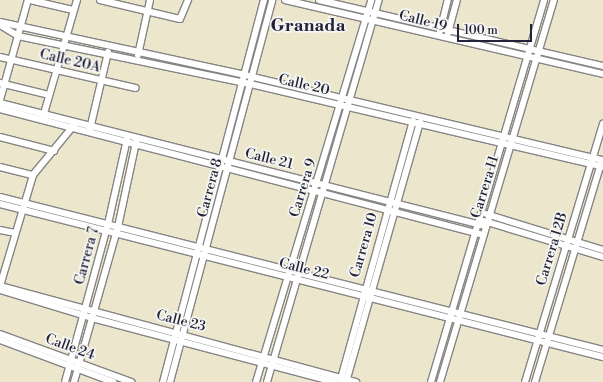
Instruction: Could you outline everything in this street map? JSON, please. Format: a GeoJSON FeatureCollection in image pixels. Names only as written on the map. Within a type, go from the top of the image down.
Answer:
{"type":"FeatureCollection","features":[{"type":"Feature","properties":{"kind":"street"},"geometry":{"type":"LineString","coordinates":[[0,101],[2,83],[11,60],[29,0],[73,10]]}},
{"type":"Feature","properties":{"kind":"street"},"geometry":{"type":"LineString","coordinates":[[43,117],[48,95],[57,70],[65,37],[77,0]]}},
{"type":"Feature","properties":{"kind":"street"},"geometry":{"type":"LineString","coordinates":[[100,0],[180,19],[188,0]]}},
{"type":"Feature","properties":{"kind":"street"},"geometry":{"type":"LineString","coordinates":[[137,60],[150,0]]}},
{"type":"Feature","properties":{"kind":"street","name":"Carrera 8"},"geometry":{"type":"LineString","coordinates":[[163,382],[206,249],[224,168],[248,76],[264,0]]}},
{"type":"Feature","properties":{"kind":"street","name":"Carrera 8"},"geometry":{"type":"LineString","coordinates":[[248,76],[272,0]]}},
{"type":"Feature","properties":{"kind":"street","name":"Calle 19"},"geometry":{"type":"LineString","coordinates":[[285,0],[447,39],[603,74]]}},
{"type":"Feature","properties":{"kind":"street","name":"Calle 19"},"geometry":{"type":"LineString","coordinates":[[319,0],[603,66]]}},
{"type":"Feature","properties":{"kind":"street","name":"Carrera 9"},"geometry":{"type":"LineString","coordinates":[[266,382],[322,193],[371,0]]}},
{"type":"Feature","properties":{"kind":"street","name":"Carrera 9"},"geometry":{"type":"LineString","coordinates":[[346,100],[376,13],[379,0]]}},
{"type":"Feature","properties":{"kind":"street"},"geometry":{"type":"LineString","coordinates":[[439,36],[448,0],[456,2],[447,39]]}},
{"type":"Feature","properties":{"kind":"street","name":"Carrera 11"},"geometry":{"type":"LineString","coordinates":[[431,382],[544,0]]}},
{"type":"Feature","properties":{"kind":"street","name":"Carrera 11"},"geometry":{"type":"LineString","coordinates":[[440,382],[482,235],[554,0]]}},
{"type":"Feature","properties":{"kind":"street","name":"Calle 20"},"geometry":{"type":"LineString","coordinates":[[0,23],[21,26],[65,37],[248,76],[346,100],[593,157],[603,158]]}},
{"type":"Feature","properties":{"kind":"street","name":"Calle 20"},"geometry":{"type":"LineString","coordinates":[[0,23],[18,36],[246,84],[601,167]]}},
{"type":"Feature","properties":{"kind":"street"},"geometry":{"type":"LineString","coordinates":[[90,129],[108,55],[108,46]]}},
{"type":"Feature","properties":{"kind":"street","name":"Calle 20A"},"geometry":{"type":"LineString","coordinates":[[0,57],[135,88]]}},
{"type":"Feature","properties":{"kind":"street"},"geometry":{"type":"LineString","coordinates":[[596,65],[596,72]]}},
{"type":"Feature","properties":{"kind":"street"},"geometry":{"type":"LineString","coordinates":[[2,83],[48,95]]}},
{"type":"Feature","properties":{"kind":"street","name":"Calle 21"},"geometry":{"type":"LineString","coordinates":[[0,101],[43,117]]}},
{"type":"Feature","properties":{"kind":"street","name":"Carrera 9"},"geometry":{"type":"LineString","coordinates":[[256,382],[317,183],[344,107]]}},
{"type":"Feature","properties":{"kind":"street","name":"Calle 21"},"geometry":{"type":"LineString","coordinates":[[0,109],[43,117],[90,129],[127,139],[136,144],[224,168],[482,235]]}},
{"type":"Feature","properties":{"kind":"street","name":"Carrera 10"},"geometry":{"type":"LineString","coordinates":[[343,380],[364,296],[364,289],[414,115]]}},
{"type":"Feature","properties":{"kind":"street","name":"Carrera 10"},"geometry":{"type":"LineString","coordinates":[[343,380],[371,298],[421,117]]}},
{"type":"Feature","properties":{"kind":"street","name":"Carrera 12B"},"geometry":{"type":"LineString","coordinates":[[525,382],[603,124]]}},
{"type":"Feature","properties":{"kind":"street"},"geometry":{"type":"LineString","coordinates":[[0,286],[23,203],[33,175],[74,125]]}},
{"type":"Feature","properties":{"kind":"street"},"geometry":{"type":"LineString","coordinates":[[0,137],[54,151]]}},
{"type":"Feature","properties":{"kind":"street","name":"Calle 21"},"geometry":{"type":"LineString","coordinates":[[127,139],[137,138],[396,204],[478,222],[603,257]]}},
{"type":"Feature","properties":{"kind":"street","name":"Carrera 7"},"geometry":{"type":"LineString","coordinates":[[74,382],[118,227],[137,138]]}},
{"type":"Feature","properties":{"kind":"street","name":"Carrera 7"},"geometry":{"type":"LineString","coordinates":[[65,382],[108,224],[127,139]]}},
{"type":"Feature","properties":{"kind":"street","name":"Carrera 12B"},"geometry":{"type":"LineString","coordinates":[[535,382],[576,242],[603,158]]}},
{"type":"Feature","properties":{"kind":"street"},"geometry":{"type":"LineString","coordinates":[[0,167],[33,175]]}},
{"type":"Feature","properties":{"kind":"street","name":"Carrera 8"},"geometry":{"type":"LineString","coordinates":[[170,382],[177,336],[196,254],[224,168]]}},
{"type":"Feature","properties":{"kind":"street","name":"Calle 22"},"geometry":{"type":"LineString","coordinates":[[0,197],[603,350]]}},
{"type":"Feature","properties":{"kind":"street"},"geometry":{"type":"LineString","coordinates":[[485,197],[494,199]]}},
{"type":"Feature","properties":{"kind":"street","name":"Calle 22"},"geometry":{"type":"LineString","coordinates":[[0,204],[603,357]]}},
{"type":"Feature","properties":{"kind":"street"},"geometry":{"type":"LineString","coordinates":[[481,212],[603,250]]}},
{"type":"Feature","properties":{"kind":"street"},"geometry":{"type":"LineString","coordinates":[[0,230],[15,233]]}},
{"type":"Feature","properties":{"kind":"street"},"geometry":{"type":"LineString","coordinates":[[0,258],[8,260]]}},
{"type":"Feature","properties":{"kind":"street","name":"Calle 23"},"geometry":{"type":"LineString","coordinates":[[0,286],[93,315],[343,380],[356,382]]}},
{"type":"Feature","properties":{"kind":"street","name":"Calle 23"},"geometry":{"type":"LineString","coordinates":[[0,290],[85,312]]}},
{"type":"Feature","properties":{"kind":"street","name":"Calle 24"},"geometry":{"type":"LineString","coordinates":[[0,334],[78,366],[119,380],[131,382]]}},
{"type":"Feature","properties":{"kind":"street","name":"Calle 24"},"geometry":{"type":"LineString","coordinates":[[0,340],[70,363]]}},
{"type":"Feature","properties":{"kind":"street","name":"Calle 23"},"geometry":{"type":"LineString","coordinates":[[273,361],[335,382]]}},
{"type":"Feature","properties":{"kind":"street","name":"Calle 24"},"geometry":{"type":"LineString","coordinates":[[78,366],[113,382]]}},
{"type":"Feature","properties":{"kind":"district","name":"Granada"},"geometry":{"type":"Point","coordinates":[308,26]}}]}
